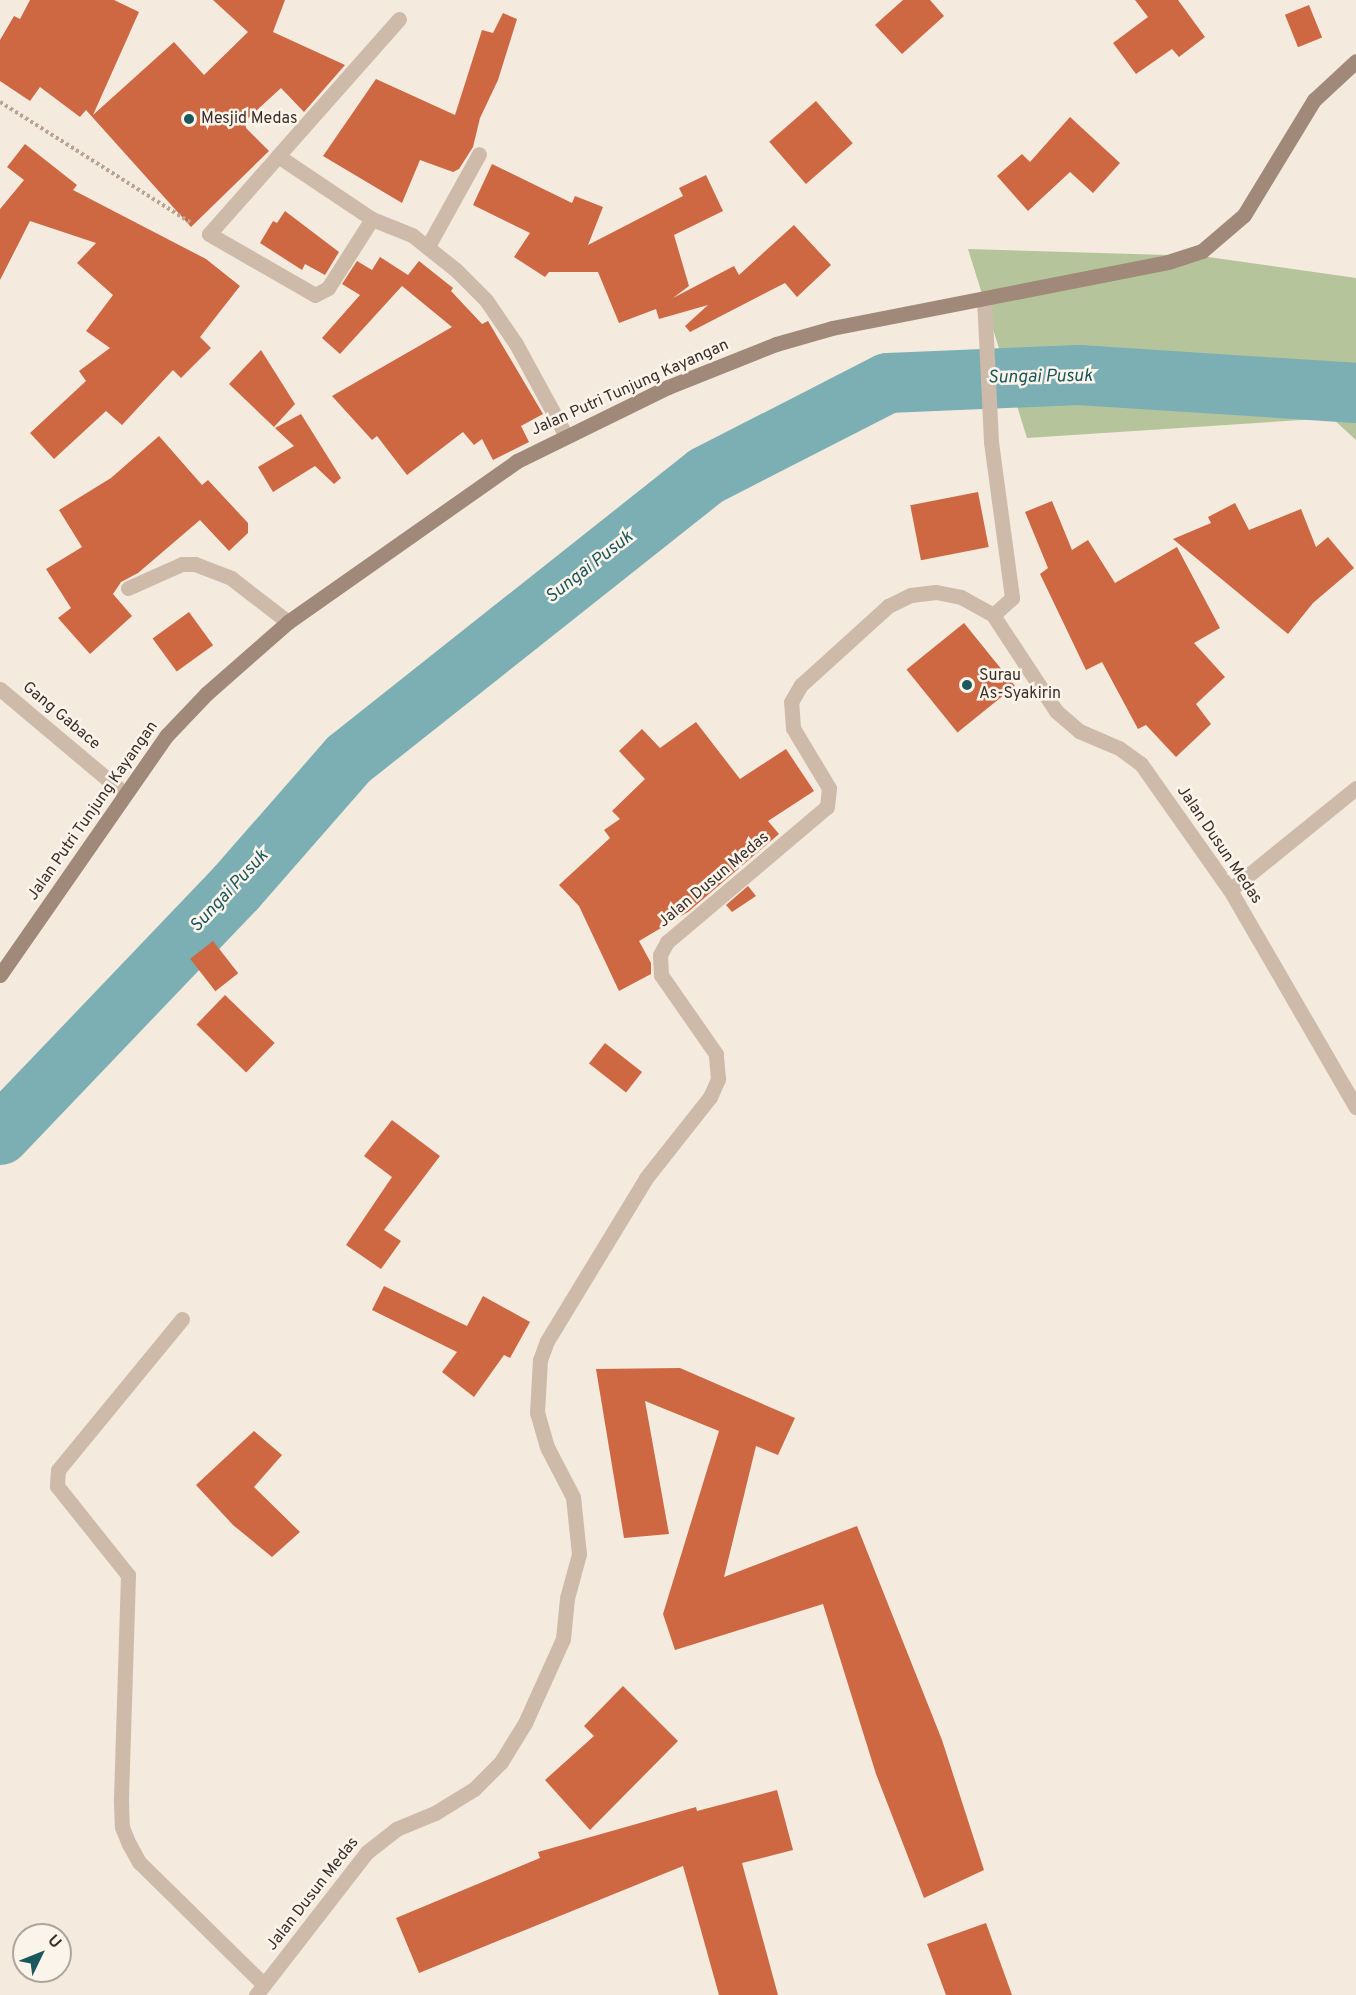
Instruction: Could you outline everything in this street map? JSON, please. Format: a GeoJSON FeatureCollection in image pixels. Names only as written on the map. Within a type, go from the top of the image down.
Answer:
{"type":"FeatureCollection","features":[{"type":"Feature","properties":{"kind":"street"},"geometry":{"type":"LineString","coordinates":[[372,219],[328,288],[315,295],[306,293],[209,234],[399,19]]}},
{"type":"Feature","properties":{"kind":"street","name":"Jalan Putri Tunjung Kayangan"},"geometry":{"type":"LineString","coordinates":[[0,975],[167,735],[206,694],[288,622],[517,461],[565,434],[776,344],[832,328],[1168,262],[1210,246],[1244,215],[1314,100],[1356,61]]}},
{"type":"Feature","properties":{"kind":"street"},"geometry":{"type":"LineString","coordinates":[[428,246],[479,154]]}},
{"type":"Feature","properties":{"kind":"street"},"geometry":{"type":"LineString","coordinates":[[278,156],[372,219],[393,225],[428,246],[486,300],[516,344],[565,434]]}},
{"type":"Feature","properties":{"kind":"street"},"geometry":{"type":"LineString","coordinates":[[984,298],[992,442],[1012,598],[993,615]]}},
{"type":"Feature","properties":{"kind":"street"},"geometry":{"type":"LineString","coordinates":[[128,588],[182,564],[195,564],[231,578],[288,622]]}},
{"type":"Feature","properties":{"kind":"street","name":"Jalan Dusun Medas"},"geometry":{"type":"LineString","coordinates":[[260,1990],[367,1852],[396,1830],[455,1802],[491,1774],[525,1723],[563,1639],[580,1535],[573,1497],[547,1447],[537,1413],[540,1360],[547,1341],[646,1178],[717,1086],[719,1066],[716,1054],[662,975],[659,965],[664,947],[820,815],[828,802],[825,779],[791,722],[794,696],[870,622],[899,600],[923,593],[949,594],[993,615],[1056,711],[1079,731],[1119,748],[1141,764],[1230,890],[1356,1107]]}},
{"type":"Feature","properties":{"kind":"street","name":"Gang Gabace"},"geometry":{"type":"LineString","coordinates":[[0,689],[125,794]]}},
{"type":"Feature","properties":{"kind":"street"},"geometry":{"type":"LineString","coordinates":[[1230,890],[1356,788]]}},
{"type":"Feature","properties":{"kind":"street"},"geometry":{"type":"LineString","coordinates":[[182,1318],[58,1470],[57,1486],[128,1575],[122,1827],[139,1862],[260,1990]]}},
{"type":"Feature","properties":{"kind":"path"},"geometry":{"type":"LineString","coordinates":[[0,102],[209,234]]}},
{"type":"Feature","properties":{"kind":"green space"},"geometry":{"type":"Polygon","coordinates":[[[968,249],[1201,256],[1356,278],[1356,440],[1332,418],[1027,438],[968,249]]]}},
{"type":"Feature","properties":{"kind":"building"},"geometry":{"type":"Polygon","coordinates":[[[30,0],[114,0],[139,12],[93,115],[174,42],[204,75],[248,32],[213,0],[285,0],[273,32],[345,65],[304,112],[281,88],[245,121],[246,128],[269,151],[191,227],[86,110],[80,117],[40,87],[30,101],[0,81],[0,40],[14,16],[20,19],[30,0]]]}},
{"type":"Feature","properties":{"kind":"building"},"geometry":{"type":"Polygon","coordinates":[[[903,0],[930,0],[944,16],[902,54],[875,25],[903,0]]]}},
{"type":"Feature","properties":{"kind":"building"},"geometry":{"type":"Polygon","coordinates":[[[1135,0],[1178,0],[1205,37],[1179,57],[1172,49],[1136,74],[1113,43],[1148,17],[1135,0]]]}},
{"type":"Feature","properties":{"kind":"building"},"geometry":{"type":"Polygon","coordinates":[[[1309,5],[1322,37],[1298,47],[1285,15],[1309,5]]]}},
{"type":"Feature","properties":{"kind":"building"},"geometry":{"type":"Polygon","coordinates":[[[503,13],[517,19],[498,80],[480,118],[473,147],[459,169],[453,172],[420,160],[402,203],[323,156],[376,79],[455,115],[482,30],[493,33],[503,13]]]}},
{"type":"Feature","properties":{"kind":"building"},"geometry":{"type":"Polygon","coordinates":[[[816,101],[853,143],[806,184],[769,142],[816,101]]]}},
{"type":"Feature","properties":{"kind":"building"},"geometry":{"type":"Polygon","coordinates":[[[1070,117],[1120,163],[1093,193],[1070,172],[1028,211],[997,176],[1022,154],[1030,162],[1070,117]]]}},
{"type":"Feature","properties":{"kind":"building"},"geometry":{"type":"Polygon","coordinates":[[[25,144],[77,185],[73,190],[206,259],[240,286],[200,337],[211,348],[181,378],[173,370],[122,425],[106,411],[54,459],[30,433],[86,381],[79,371],[110,348],[86,331],[113,295],[77,263],[96,243],[30,221],[0,280],[0,209],[24,180],[7,167],[25,144]]]}},
{"type":"Feature","properties":{"kind":"building"},"geometry":{"type":"Polygon","coordinates":[[[492,164],[572,203],[575,196],[603,207],[588,245],[683,196],[679,188],[706,175],[723,211],[674,235],[689,286],[673,298],[734,266],[739,275],[794,225],[831,265],[797,297],[785,283],[690,332],[685,326],[708,305],[659,319],[656,309],[619,323],[598,272],[549,272],[545,277],[514,257],[530,233],[473,205],[492,164]]]}},
{"type":"Feature","properties":{"kind":"building"},"geometry":{"type":"Polygon","coordinates":[[[285,211],[339,252],[325,275],[305,264],[302,270],[260,243],[273,221],[277,223],[285,211]]]}},
{"type":"Feature","properties":{"kind":"building"},"geometry":{"type":"Polygon","coordinates":[[[380,257],[408,275],[419,261],[453,288],[451,291],[482,324],[488,321],[543,414],[521,426],[529,442],[493,460],[482,439],[474,445],[463,432],[407,475],[377,436],[372,440],[332,396],[452,327],[402,286],[340,354],[322,338],[360,295],[342,284],[357,261],[372,270],[380,257]]]}},
{"type":"Feature","properties":{"kind":"building"},"geometry":{"type":"Polygon","coordinates":[[[261,350],[295,404],[274,427],[229,384],[261,350]]]}},
{"type":"Feature","properties":{"kind":"building"},"geometry":{"type":"Polygon","coordinates":[[[301,414],[341,478],[334,484],[315,466],[273,492],[258,467],[294,446],[275,428],[301,414]]]}},
{"type":"Feature","properties":{"kind":"building"},"geometry":{"type":"Polygon","coordinates":[[[159,436],[202,485],[208,480],[248,523],[248,533],[229,551],[200,520],[138,573],[121,582],[113,594],[132,616],[90,654],[58,618],[71,608],[46,569],[82,547],[59,510],[111,478],[159,436]]]}},
{"type":"Feature","properties":{"kind":"building"},"geometry":{"type":"Polygon","coordinates":[[[978,492],[989,547],[921,560],[910,505],[978,492]]]}},
{"type":"Feature","properties":{"kind":"building"},"geometry":{"type":"Polygon","coordinates":[[[1052,501],[1072,550],[1088,540],[1115,583],[1177,547],[1220,628],[1194,643],[1225,677],[1196,704],[1211,724],[1176,757],[1146,725],[1138,729],[1102,662],[1086,670],[1040,574],[1048,568],[1025,512],[1052,501]]]}},
{"type":"Feature","properties":{"kind":"building"},"geometry":{"type":"Polygon","coordinates":[[[1235,503],[1249,530],[1301,509],[1316,547],[1328,537],[1354,568],[1313,603],[1288,634],[1173,539],[1211,523],[1208,517],[1235,503]]]}},
{"type":"Feature","properties":{"kind":"building"},"geometry":{"type":"Polygon","coordinates":[[[189,612],[213,645],[177,672],[153,638],[189,612]]]}},
{"type":"Feature","properties":{"kind":"building"},"geometry":{"type":"Polygon","coordinates":[[[964,623],[1015,686],[957,733],[906,670],[964,623]]]}},
{"type":"Feature","properties":{"kind":"building"},"geometry":{"type":"Polygon","coordinates":[[[696,722],[740,779],[786,749],[814,791],[768,821],[779,834],[688,912],[639,941],[651,963],[651,974],[619,991],[579,906],[559,885],[610,838],[604,830],[620,819],[612,811],[645,779],[619,751],[642,729],[660,748],[696,722]]]}},
{"type":"Feature","properties":{"kind":"building"},"geometry":{"type":"Polygon","coordinates":[[[748,886],[756,896],[732,912],[726,905],[748,886]]]}},
{"type":"Feature","properties":{"kind":"building"},"geometry":{"type":"Polygon","coordinates":[[[213,941],[238,973],[215,991],[190,959],[213,941]]]}},
{"type":"Feature","properties":{"kind":"building"},"geometry":{"type":"Polygon","coordinates":[[[225,995],[275,1043],[246,1072],[197,1024],[225,995]]]}},
{"type":"Feature","properties":{"kind":"building"},"geometry":{"type":"Polygon","coordinates":[[[605,1043],[642,1072],[626,1092],[589,1063],[605,1043]]]}},
{"type":"Feature","properties":{"kind":"building"},"geometry":{"type":"Polygon","coordinates":[[[392,1120],[440,1156],[384,1230],[401,1241],[381,1269],[346,1245],[392,1177],[364,1156],[392,1120]]]}},
{"type":"Feature","properties":{"kind":"building"},"geometry":{"type":"Polygon","coordinates":[[[384,1286],[467,1326],[483,1296],[530,1322],[510,1358],[504,1355],[474,1397],[442,1372],[457,1352],[372,1310],[384,1286]]]}},
{"type":"Feature","properties":{"kind":"building"},"geometry":{"type":"Polygon","coordinates":[[[680,1368],[795,1418],[778,1455],[756,1446],[724,1577],[857,1526],[942,1740],[984,1870],[924,1898],[876,1774],[823,1604],[675,1650],[663,1614],[719,1431],[645,1401],[669,1534],[624,1538],[596,1369],[680,1368]]]}},
{"type":"Feature","properties":{"kind":"building"},"geometry":{"type":"Polygon","coordinates":[[[254,1431],[282,1455],[254,1487],[300,1532],[272,1557],[233,1525],[196,1485],[254,1431]]]}},
{"type":"Feature","properties":{"kind":"building"},"geometry":{"type":"Polygon","coordinates":[[[623,1686],[678,1741],[590,1830],[545,1780],[594,1736],[584,1726],[623,1686]]]}},
{"type":"Feature","properties":{"kind":"building"},"geometry":{"type":"Polygon","coordinates":[[[777,1790],[793,1850],[742,1863],[778,1995],[719,1995],[683,1866],[419,1973],[396,1918],[540,1858],[538,1852],[696,1807],[697,1811],[777,1790]]]}},
{"type":"Feature","properties":{"kind":"building"},"geometry":{"type":"Polygon","coordinates":[[[986,1923],[1012,1995],[946,1995],[927,1944],[986,1923]]]}},
{"type":"Feature","properties":{"kind":"waterway","name":"Sungai Pusuk"},"geometry":{"type":"LineString","coordinates":[[0,1135],[236,888],[349,759],[706,476],[888,383],[1079,375],[1356,393]]}},
{"type":"Feature","properties":{"kind":"place","name":"Mesjid Medas"},"geometry":{"type":"Point","coordinates":[189,119]}},
{"type":"Feature","properties":{"kind":"place","name":"Surau As-Syakirin"},"geometry":{"type":"Point","coordinates":[967,685]}}]}
